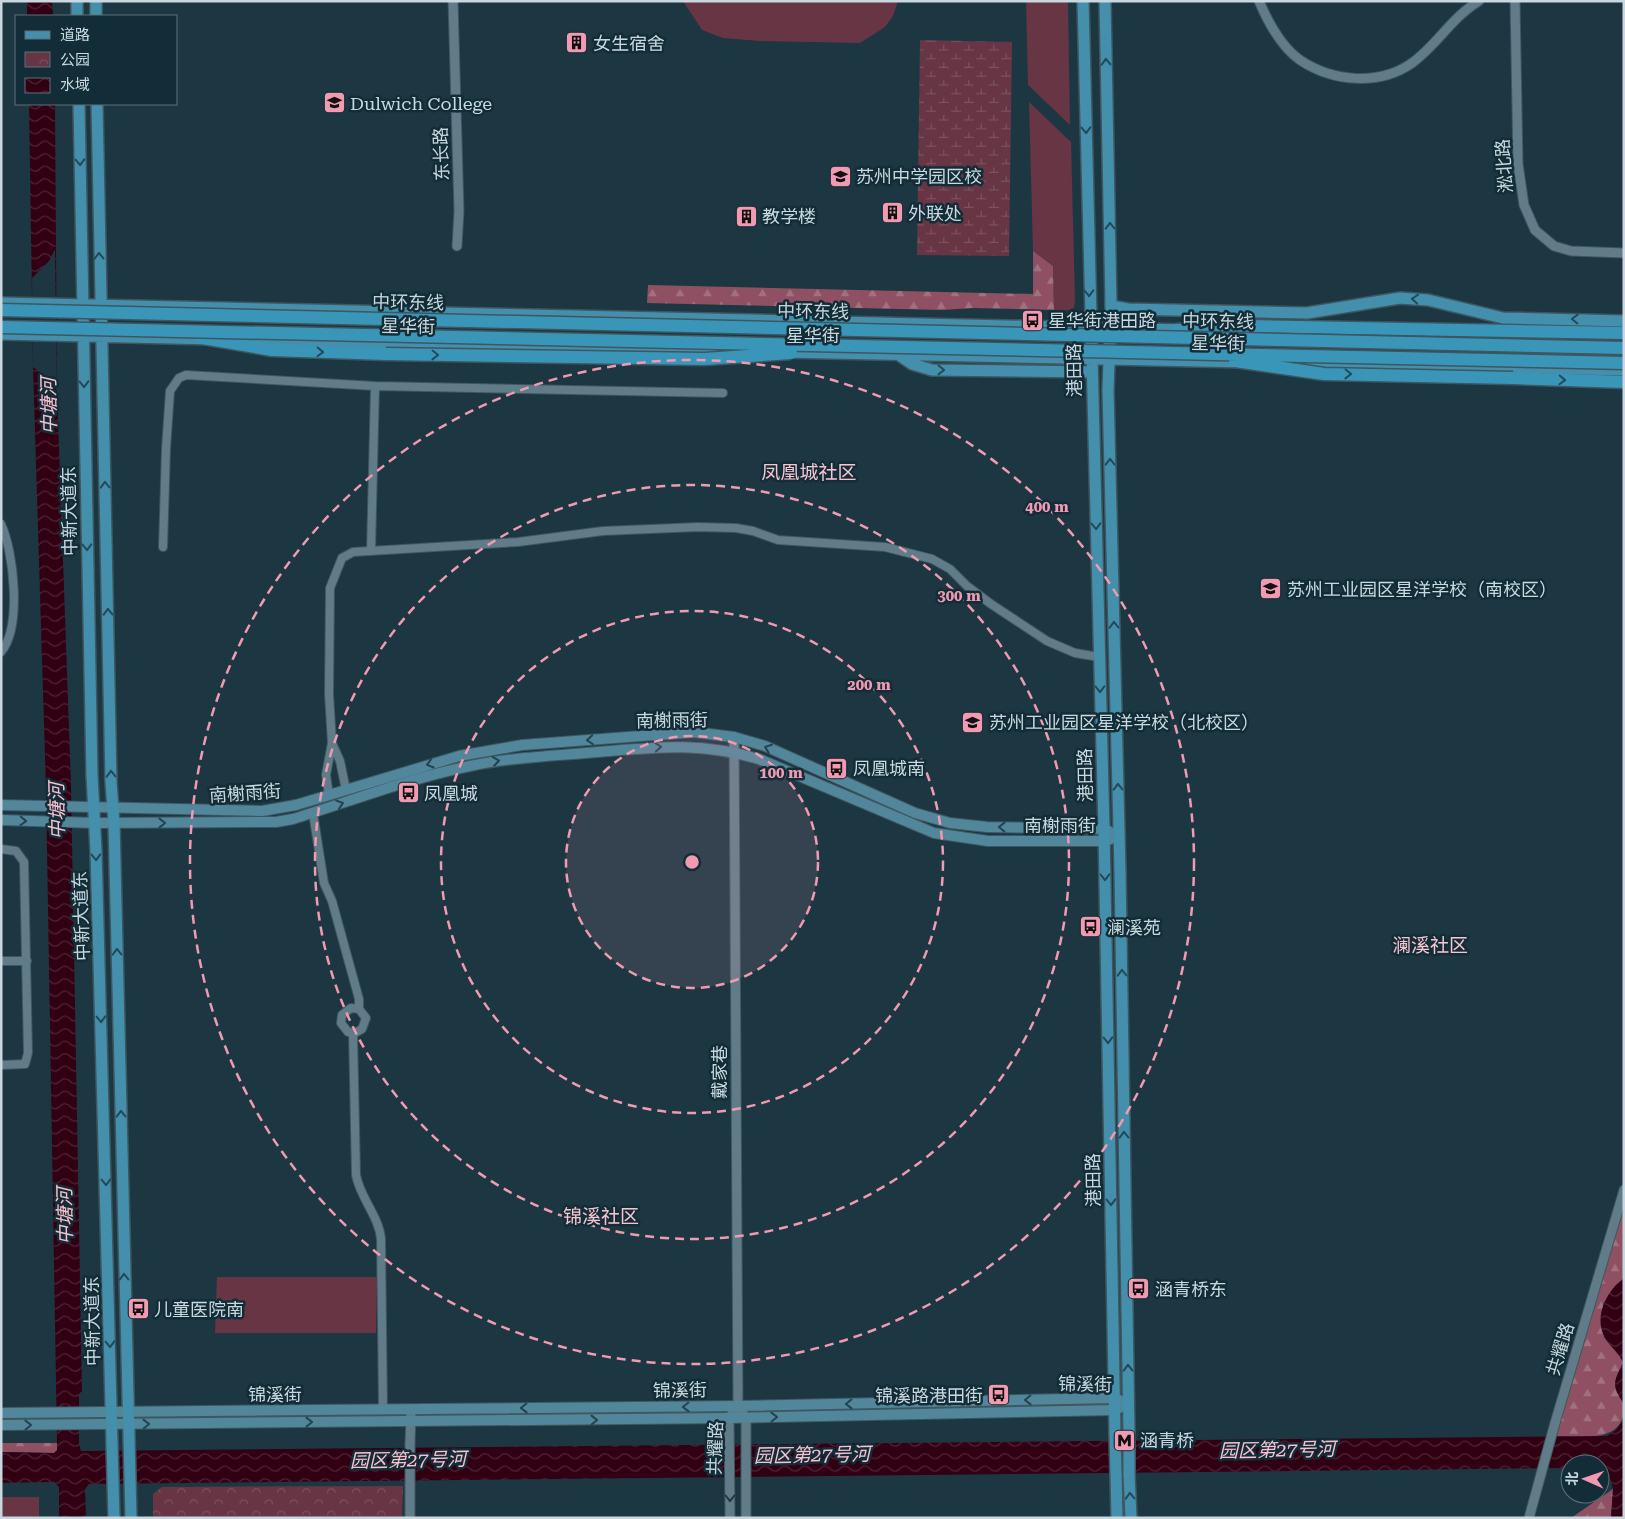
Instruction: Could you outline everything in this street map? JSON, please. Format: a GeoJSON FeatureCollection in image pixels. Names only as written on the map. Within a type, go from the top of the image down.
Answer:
{"type":"FeatureCollection","features":[{"type":"Feature","properties":{"kind":"highway","name":"中环东线"},"geometry":{"type":"LineString","coordinates":[[1,310],[1624,348]]}},
{"type":"Feature","properties":{"kind":"highway"},"geometry":{"type":"LineString","coordinates":[[1177,330],[1246,326],[1624,333]]}},
{"type":"Feature","properties":{"kind":"highway","name":"中环东线"},"geometry":{"type":"LineString","coordinates":[[1,327],[1624,363]]}},
{"type":"Feature","properties":{"kind":"highway"},"geometry":{"type":"LineString","coordinates":[[202,338],[272,350],[705,360],[862,347]]}},
{"type":"Feature","properties":{"kind":"highway"},"geometry":{"type":"LineString","coordinates":[[1178,352],[1324,374],[1624,382]]}},
{"type":"Feature","properties":{"kind":"main road"},"geometry":{"type":"LineString","coordinates":[[77,1],[77,15]]}},
{"type":"Feature","properties":{"kind":"main road"},"geometry":{"type":"LineString","coordinates":[[96,1],[96,15]]}},
{"type":"Feature","properties":{"kind":"main road","name":"港田路"},"geometry":{"type":"LineString","coordinates":[[1083,1],[1104,829],[1117,1518]]}},
{"type":"Feature","properties":{"kind":"main road","name":"港田路"},"geometry":{"type":"LineString","coordinates":[[1105,1],[1111,306],[1109,358],[1131,1518]]}},
{"type":"Feature","properties":{"kind":"main road","name":"中新大道东"},"geometry":{"type":"LineString","coordinates":[[79,105],[93,808],[95,823],[114,1518]]}},
{"type":"Feature","properties":{"kind":"main road","name":"中新大道东"},"geometry":{"type":"LineString","coordinates":[[97,105],[100,336],[131,1518]]}},
{"type":"Feature","properties":{"kind":"main road"},"geometry":{"type":"LineString","coordinates":[[1111,306],[1128,309],[1307,313],[1389,298],[1413,298],[1503,318],[1624,320]]}},
{"type":"Feature","properties":{"kind":"main road","name":"星华街"},"geometry":{"type":"LineString","coordinates":[[1,302],[1177,330],[1624,338]]}},
{"type":"Feature","properties":{"kind":"main road","name":"星华街"},"geometry":{"type":"LineString","coordinates":[[1,334],[704,352],[1109,358],[1624,370]]}},
{"type":"Feature","properties":{"kind":"main road"},"geometry":{"type":"LineString","coordinates":[[896,354],[912,364],[932,370],[1092,372]]}},
{"type":"Feature","properties":{"kind":"main road","name":"南榭雨街"},"geometry":{"type":"LineString","coordinates":[[1,805],[262,811],[329,795],[459,756],[522,746],[686,732],[734,737],[765,746],[915,813],[950,823],[987,827],[1104,829],[1119,836]]}},
{"type":"Feature","properties":{"kind":"main road","name":"南榭雨街"},"geometry":{"type":"LineString","coordinates":[[1,820],[71,823],[255,823],[293,819],[422,778],[470,766],[505,760],[666,746],[695,746],[733,752],[759,759],[934,833],[988,841],[1104,841],[1119,836]]}},
{"type":"Feature","properties":{"kind":"main road","name":"锦溪街"},"geometry":{"type":"LineString","coordinates":[[1,1413],[80,1413],[112,1418],[128,1424],[746,1418],[1115,1404]]}},
{"type":"Feature","properties":{"kind":"main road","name":"锦溪街"},"geometry":{"type":"LineString","coordinates":[[1,1425],[80,1424],[112,1418],[128,1412],[1128,1404]]}},
{"type":"Feature","properties":{"kind":"street","name":"东长路"},"geometry":{"type":"LineString","coordinates":[[453,1],[460,211],[457,246]]}},
{"type":"Feature","properties":{"kind":"street"},"geometry":{"type":"LineString","coordinates":[[1260,1],[1268,22],[1299,60],[1326,74],[1353,79],[1390,74],[1413,62],[1457,18],[1479,1]]}},
{"type":"Feature","properties":{"kind":"street","name":"淞北路"},"geometry":{"type":"LineString","coordinates":[[1515,1],[1518,164],[1524,206],[1535,230],[1554,246],[1570,251],[1624,253]]}},
{"type":"Feature","properties":{"kind":"street"},"geometry":{"type":"LineString","coordinates":[[163,547],[170,391],[179,378],[196,376],[375,386],[724,392]]}},
{"type":"Feature","properties":{"kind":"street"},"geometry":{"type":"LineString","coordinates":[[370,551],[375,386]]}},
{"type":"Feature","properties":{"kind":"street"},"geometry":{"type":"LineString","coordinates":[[1,524],[10,547],[13,583],[11,623],[7,642],[1,652]]}},
{"type":"Feature","properties":{"kind":"street"},"geometry":{"type":"LineString","coordinates":[[329,795],[326,775],[332,742],[329,694],[330,588],[342,558],[353,552],[518,542],[603,531],[698,527],[736,528],[753,531],[778,540],[885,546],[932,559],[950,568],[968,586],[991,604],[1047,641],[1075,653],[1099,656]]}},
{"type":"Feature","properties":{"kind":"street","name":"戴家巷"},"geometry":{"type":"LineString","coordinates":[[734,737],[738,1406]]}},
{"type":"Feature","properties":{"kind":"street"},"geometry":{"type":"LineString","coordinates":[[332,742],[340,762],[346,790]]}},
{"type":"Feature","properties":{"kind":"street"},"geometry":{"type":"LineString","coordinates":[[313,813],[324,883],[337,919],[359,999],[359,1009],[364,1014],[366,1022],[362,1029],[354,1033]]}},
{"type":"Feature","properties":{"kind":"street"},"geometry":{"type":"LineString","coordinates":[[1,849],[16,851],[21,855],[24,862],[28,1059],[25,1064],[1,1065]]}},
{"type":"Feature","properties":{"kind":"street"},"geometry":{"type":"LineString","coordinates":[[1,961],[27,961]]}},
{"type":"Feature","properties":{"kind":"street"},"geometry":{"type":"LineString","coordinates":[[354,1033],[345,1029],[341,1019],[347,1009],[359,1009]]}},
{"type":"Feature","properties":{"kind":"street"},"geometry":{"type":"LineString","coordinates":[[354,1033],[356,1175],[380,1228],[381,1239],[383,1410]]}},
{"type":"Feature","properties":{"kind":"street","name":"共耀路"},"geometry":{"type":"LineString","coordinates":[[1529,1518],[1624,1190]]}},
{"type":"Feature","properties":{"kind":"street","name":"共耀路"},"geometry":{"type":"LineString","coordinates":[[730,1518],[729,1418],[738,1406],[746,1418],[746,1518]]}},
{"type":"Feature","properties":{"kind":"street"},"geometry":{"type":"LineString","coordinates":[[410,1518],[411,1409]]}},
{"type":"Feature","properties":{"kind":"green space"},"geometry":{"type":"Polygon","coordinates":[[[683,1],[898,1],[893,16],[885,27],[860,43],[760,41],[723,38],[702,30],[683,1]]]}},
{"type":"Feature","properties":{"kind":"green space"},"geometry":{"type":"Polygon","coordinates":[[[1026,1],[1068,1],[1070,125],[1028,85],[1026,1]]]}},
{"type":"Feature","properties":{"kind":"green space"},"geometry":{"type":"Polygon","coordinates":[[[920,40],[1012,42],[1009,256],[917,255],[920,40]]]}},
{"type":"Feature","properties":{"kind":"green space"},"geometry":{"type":"Polygon","coordinates":[[[1029,102],[1071,142],[1075,300],[1074,308],[1069,310],[1054,310],[1053,266],[1033,251],[1029,102]]]}},
{"type":"Feature","properties":{"kind":"green space"},"geometry":{"type":"Polygon","coordinates":[[[1033,251],[1053,266],[1054,310],[973,308],[942,310],[647,303],[648,285],[1033,294],[1033,251]]]}},
{"type":"Feature","properties":{"kind":"green space"},"geometry":{"type":"Polygon","coordinates":[[[1624,1186],[1624,1278],[1603,1304],[1604,1337],[1619,1353],[1623,1363],[1615,1383],[1624,1406],[1622,1418],[1617,1427],[1609,1433],[1599,1436],[1555,1436],[1624,1186]]]}},
{"type":"Feature","properties":{"kind":"green space"},"geometry":{"type":"Polygon","coordinates":[[[217,1277],[377,1277],[376,1333],[215,1333],[217,1277]]]}},
{"type":"Feature","properties":{"kind":"green space"},"geometry":{"type":"Polygon","coordinates":[[[1,1443],[57,1443],[57,1451],[54,1453],[1,1452],[1,1443]]]}},
{"type":"Feature","properties":{"kind":"green space"},"geometry":{"type":"Polygon","coordinates":[[[403,1486],[402,1518],[153,1518],[153,1494],[162,1487],[403,1486]]]}},
{"type":"Feature","properties":{"kind":"green space"},"geometry":{"type":"Polygon","coordinates":[[[1613,1489],[1611,1518],[1571,1518],[1591,1504],[1610,1504],[1610,1491],[1613,1489]]]}},
{"type":"Feature","properties":{"kind":"green space"},"geometry":{"type":"Polygon","coordinates":[[[1,1497],[39,1497],[39,1518],[1,1518],[1,1497]]]}},
{"type":"Feature","properties":{"kind":"water"},"geometry":{"type":"Polygon","coordinates":[[[27,1],[52,1],[53,15],[27,15],[27,1]]]}},
{"type":"Feature","properties":{"kind":"water"},"geometry":{"type":"Polygon","coordinates":[[[29,105],[55,105],[57,391],[71,785],[82,1392],[79,1395],[79,1444],[81,1451],[1607,1436],[1616,1430],[1624,1419],[1624,1518],[1611,1518],[1613,1489],[1610,1478],[1610,1454],[1560,1454],[1560,1468],[89,1484],[85,1489],[86,1518],[59,1518],[59,1487],[54,1482],[1,1483],[1,1452],[54,1453],[57,1450],[46,789],[33,367],[29,105]]]}},
{"type":"Feature","properties":{"kind":"water"},"geometry":{"type":"Polygon","coordinates":[[[1624,1278],[1624,1404],[1615,1384],[1623,1363],[1605,1338],[1602,1330],[1601,1313],[1612,1289],[1624,1278]]]}},
{"type":"Feature","properties":{"kind":"pier"},"geometry":{"type":"Polygon","coordinates":[[[55,249],[57,391],[50,380],[33,367],[32,278],[49,261],[55,249]]]}},
{"type":"Feature","properties":{"kind":"place","name":"女生宿舍"},"geometry":{"type":"Point","coordinates":[577,43]}},
{"type":"Feature","properties":{"kind":"place","name":"Dulwich College"},"geometry":{"type":"Point","coordinates":[334,103]}},
{"type":"Feature","properties":{"kind":"place","name":"苏州中学园区校"},"geometry":{"type":"Point","coordinates":[840,176]}},
{"type":"Feature","properties":{"kind":"place","name":"外联处"},"geometry":{"type":"Point","coordinates":[892,213]}},
{"type":"Feature","properties":{"kind":"place","name":"教学楼"},"geometry":{"type":"Point","coordinates":[746,216]}},
{"type":"Feature","properties":{"kind":"place","name":"星华街港田路"},"geometry":{"type":"Point","coordinates":[1032,320]}},
{"type":"Feature","properties":{"kind":"place","name":"苏州工业园区星洋学校（南校区）"},"geometry":{"type":"Point","coordinates":[1271,589]}},
{"type":"Feature","properties":{"kind":"place","name":"苏州工业园区星洋学校（北校区）"},"geometry":{"type":"Point","coordinates":[973,722]}},
{"type":"Feature","properties":{"kind":"place","name":"凤凰城南"},"geometry":{"type":"Point","coordinates":[837,768]}},
{"type":"Feature","properties":{"kind":"place","name":"凤凰城"},"geometry":{"type":"Point","coordinates":[408,793]}},
{"type":"Feature","properties":{"kind":"place","name":"澜溪苑"},"geometry":{"type":"Point","coordinates":[1091,927]}},
{"type":"Feature","properties":{"kind":"place","name":"涵青桥东"},"geometry":{"type":"Point","coordinates":[1139,1289]}},
{"type":"Feature","properties":{"kind":"place","name":"儿童医院南"},"geometry":{"type":"Point","coordinates":[138,1309]}},
{"type":"Feature","properties":{"kind":"place","name":"锦溪路港田街"},"geometry":{"type":"Point","coordinates":[999,1395]}},
{"type":"Feature","properties":{"kind":"place","name":"涵青桥"},"geometry":{"type":"Point","coordinates":[1124,1440]}},
{"type":"Feature","properties":{"kind":"district","name":"凤凰城社区"},"geometry":{"type":"Point","coordinates":[809,472]}},
{"type":"Feature","properties":{"kind":"district","name":"澜溪社区"},"geometry":{"type":"Point","coordinates":[1430,945]}},
{"type":"Feature","properties":{"kind":"district","name":"锦溪社区"},"geometry":{"type":"Point","coordinates":[601,1216]}},
{"type":"Feature","properties":{"kind":"water label","name":"中塘河"},"geometry":{"type":"Point","coordinates":[49,406]}},
{"type":"Feature","properties":{"kind":"water label","name":"中塘河"},"geometry":{"type":"Point","coordinates":[57,811]}},
{"type":"Feature","properties":{"kind":"water label","name":"中塘河"},"geometry":{"type":"Point","coordinates":[65,1216]}},
{"type":"Feature","properties":{"kind":"water label","name":"园区第27号河"},"geometry":{"type":"Point","coordinates":[1277,1450]}},
{"type":"Feature","properties":{"kind":"water label","name":"园区第27号河"},"geometry":{"type":"Point","coordinates":[812,1455]}},
{"type":"Feature","properties":{"kind":"water label","name":"园区第27号河"},"geometry":{"type":"Point","coordinates":[408,1460]}}]}
